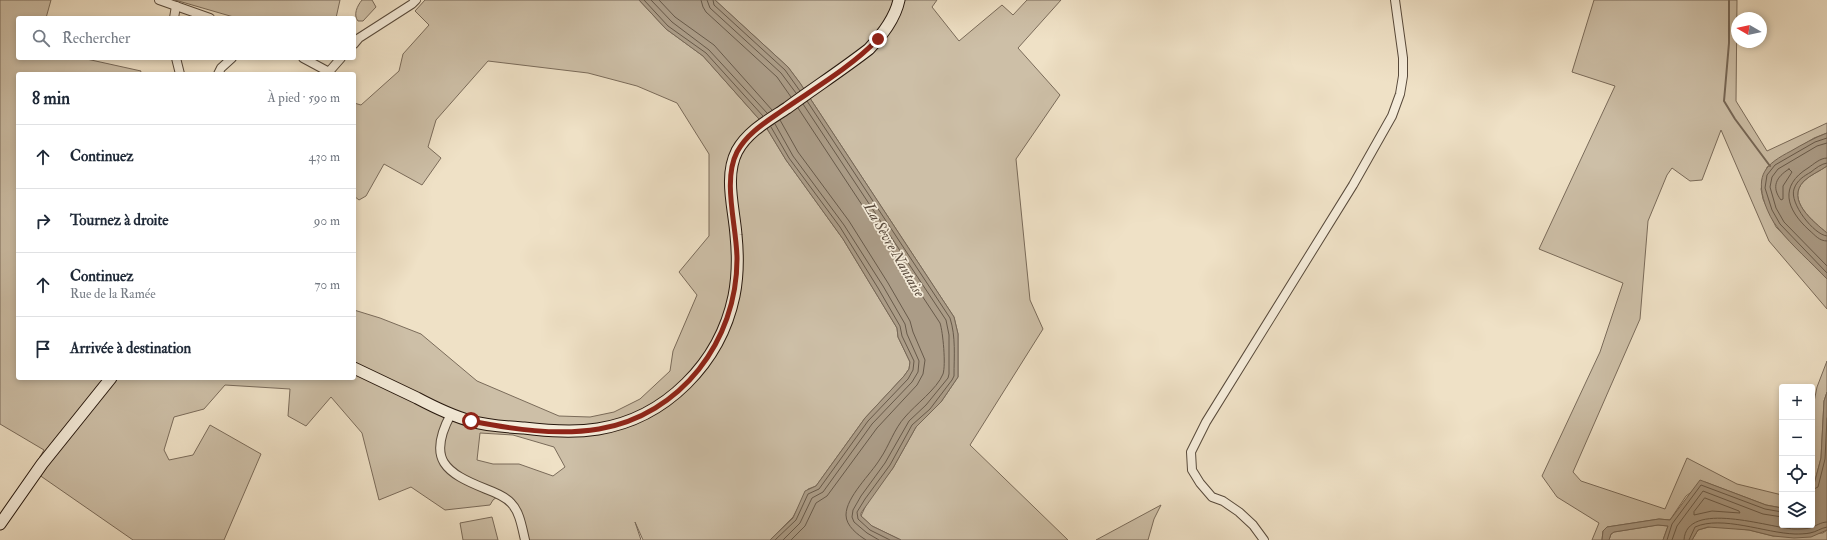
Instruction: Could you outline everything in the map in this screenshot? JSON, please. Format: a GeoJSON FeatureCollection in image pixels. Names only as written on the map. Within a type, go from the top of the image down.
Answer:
{"type":"FeatureCollection","features":[{"type":"Feature","properties":{"kind":"main road"},"geometry":{"type":"LineString","coordinates":[[356,369],[451,414],[471,421],[494,426],[564,431],[588,430],[614,425],[647,412],[666,401],[683,388],[710,355],[724,329],[730,313],[735,285],[737,259],[731,170],[737,151],[754,131],[860,56],[878,39],[890,22],[899,0]]}},
{"type":"Feature","properties":{"kind":"main road"},"geometry":{"type":"LineString","coordinates":[[0,524],[42,464],[109,380]]}},
{"type":"Feature","properties":{"kind":"street"},"geometry":{"type":"LineString","coordinates":[[159,0],[204,16]]}},
{"type":"Feature","properties":{"kind":"street"},"geometry":{"type":"LineString","coordinates":[[356,42],[359,38],[416,0]]}},
{"type":"Feature","properties":{"kind":"street"},"geometry":{"type":"LineString","coordinates":[[1264,540],[1253,525],[1239,512],[1223,501],[1212,497],[1200,483],[1192,470],[1191,452],[1206,422],[1353,185],[1392,116],[1400,94],[1403,76],[1403,58],[1395,0]]}},
{"type":"Feature","properties":{"kind":"street"},"geometry":{"type":"LineString","coordinates":[[174,16],[176,6]]}},
{"type":"Feature","properties":{"kind":"street"},"geometry":{"type":"LineString","coordinates":[[176,60],[180,72]]}},
{"type":"Feature","properties":{"kind":"street"},"geometry":{"type":"LineString","coordinates":[[220,72],[230,60]]}},
{"type":"Feature","properties":{"kind":"street"},"geometry":{"type":"LineString","coordinates":[[306,60],[326,72]]}},
{"type":"Feature","properties":{"kind":"street"},"geometry":{"type":"LineString","coordinates":[[329,72],[339,60]]}},
{"type":"Feature","properties":{"kind":"street"},"geometry":{"type":"LineString","coordinates":[[451,414],[440,444],[440,453],[446,467],[461,479],[493,492],[511,503],[519,518],[524,540]]}},
{"type":"Feature","properties":{"kind":"shaded area"},"geometry":{"type":"Polygon","coordinates":[[[0,0],[51,0],[47,16],[16,16],[16,60],[91,60],[141,71],[16,72],[16,380],[356,380],[356,311],[421,334],[477,381],[559,416],[590,417],[614,412],[640,399],[670,371],[673,351],[697,295],[679,272],[709,236],[709,154],[677,103],[637,86],[588,73],[488,61],[436,120],[428,147],[441,158],[422,185],[384,164],[366,196],[359,200],[356,198],[356,104],[361,105],[399,71],[403,54],[429,25],[415,11],[425,0],[639,0],[666,29],[703,56],[766,127],[786,160],[843,239],[897,328],[898,337],[910,362],[909,369],[904,376],[865,418],[816,486],[808,489],[793,517],[770,540],[643,540],[635,522],[641,540],[529,540],[523,516],[504,492],[493,500],[490,505],[445,510],[411,487],[379,500],[362,433],[331,397],[306,426],[288,416],[290,389],[225,385],[204,409],[174,417],[164,450],[169,460],[193,455],[210,425],[261,454],[224,540],[133,540],[32,470],[44,450],[0,424],[0,0]],[[480,433],[477,460],[493,464],[519,464],[553,476],[565,467],[554,447],[513,435],[480,433]]]}},
{"type":"Feature","properties":{"kind":"shaded area"},"geometry":{"type":"Polygon","coordinates":[[[175,0],[340,0],[336,16],[230,16],[175,0]]]}},
{"type":"Feature","properties":{"kind":"shaded area"},"geometry":{"type":"Polygon","coordinates":[[[362,0],[372,0],[376,7],[363,21],[358,21],[356,10],[362,0]]]}},
{"type":"Feature","properties":{"kind":"shaded area"},"geometry":{"type":"Polygon","coordinates":[[[715,0],[937,0],[932,7],[959,41],[1002,5],[1013,15],[1027,0],[1061,0],[1018,48],[1060,95],[1016,159],[1030,300],[1043,329],[970,445],[1068,540],[901,540],[872,526],[861,516],[868,501],[893,468],[916,427],[941,402],[958,377],[958,334],[954,317],[788,67],[715,0]]]}},
{"type":"Feature","properties":{"kind":"shaded area"},"geometry":{"type":"Polygon","coordinates":[[[1594,0],[1737,0],[1737,12],[1731,12],[1731,48],[1737,48],[1736,101],[1767,151],[1827,123],[1827,133],[1814,138],[1767,167],[1761,189],[1763,199],[1776,227],[1827,279],[1827,309],[1769,241],[1721,130],[1702,180],[1690,181],[1672,168],[1667,175],[1648,221],[1640,319],[1573,472],[1581,481],[1665,509],[1687,458],[1737,484],[1779,494],[1779,507],[1766,505],[1705,482],[1686,496],[1670,520],[1659,519],[1607,527],[1603,531],[1602,540],[1592,540],[1599,523],[1557,497],[1542,476],[1600,352],[1623,283],[1539,249],[1615,86],[1572,72],[1594,0]]]}},
{"type":"Feature","properties":{"kind":"shaded area"},"geometry":{"type":"Polygon","coordinates":[[[1827,166],[1827,233],[1809,217],[1800,203],[1798,196],[1799,188],[1804,181],[1827,166]]]}},
{"type":"Feature","properties":{"kind":"shaded area"},"geometry":{"type":"Polygon","coordinates":[[[1827,361],[1827,392],[1824,401],[1821,458],[1815,481],[1815,397],[1817,387],[1827,361]]]}},
{"type":"Feature","properties":{"kind":"shaded area"},"geometry":{"type":"Polygon","coordinates":[[[1161,505],[1154,519],[1148,540],[1096,540],[1161,505]]]}},
{"type":"Feature","properties":{"kind":"shaded area"},"geometry":{"type":"Polygon","coordinates":[[[492,517],[498,540],[463,540],[460,523],[492,517]]]}},
{"type":"Feature","properties":{"kind":"shaded area"},"geometry":{"type":"Polygon","coordinates":[[[1658,525],[1668,526],[1663,540],[1609,540],[1611,534],[1614,532],[1658,525]]]}},
{"type":"Feature","properties":{"kind":"shaded area"},"geometry":{"type":"Polygon","coordinates":[[[1713,526],[1749,530],[1773,536],[1823,533],[1827,530],[1827,540],[1692,540],[1698,530],[1713,526]]]}},
{"type":"Feature","properties":{"kind":"water","name":"La Sèvre Nantaise"},"geometry":{"type":"Polygon","coordinates":[[[639,0],[715,0],[788,67],[954,317],[958,334],[958,377],[941,402],[916,427],[893,468],[861,513],[861,516],[872,526],[901,540],[770,540],[793,518],[805,491],[816,486],[865,418],[904,376],[909,369],[910,362],[898,337],[897,328],[843,239],[786,160],[766,127],[703,56],[666,29],[639,0]]]}},
{"type":"Feature","properties":{"kind":"water"},"geometry":{"type":"Polygon","coordinates":[[[1827,133],[1827,166],[1804,181],[1799,188],[1798,196],[1800,203],[1809,217],[1827,233],[1827,279],[1790,242],[1776,225],[1765,204],[1761,185],[1762,177],[1765,171],[1775,161],[1804,144],[1827,133]]]}},
{"type":"Feature","properties":{"kind":"water"},"geometry":{"type":"Polygon","coordinates":[[[1827,392],[1827,530],[1811,537],[1794,538],[1773,536],[1749,530],[1708,527],[1698,530],[1692,540],[1663,540],[1668,526],[1658,525],[1614,532],[1611,534],[1609,540],[1602,540],[1603,531],[1607,527],[1659,519],[1670,520],[1700,480],[1766,505],[1779,507],[1779,528],[1815,528],[1815,481],[1821,458],[1824,401],[1827,392]]]}},
{"type":"Feature","properties":{"kind":"waterway"},"geometry":{"type":"LineString","coordinates":[[1729,0],[1729,43],[1724,101],[1735,119],[1770,166]]}},
{"type":"Feature","properties":{"kind":"route"},"geometry":{"type":"LineString","coordinates":[[471,421],[494,426],[541,430],[575,432],[588,430],[614,425],[634,418],[654,409],[683,388],[710,355],[724,329],[734,296],[737,259],[730,178],[734,157],[737,151],[750,134],[860,56],[878,39]]}}]}
